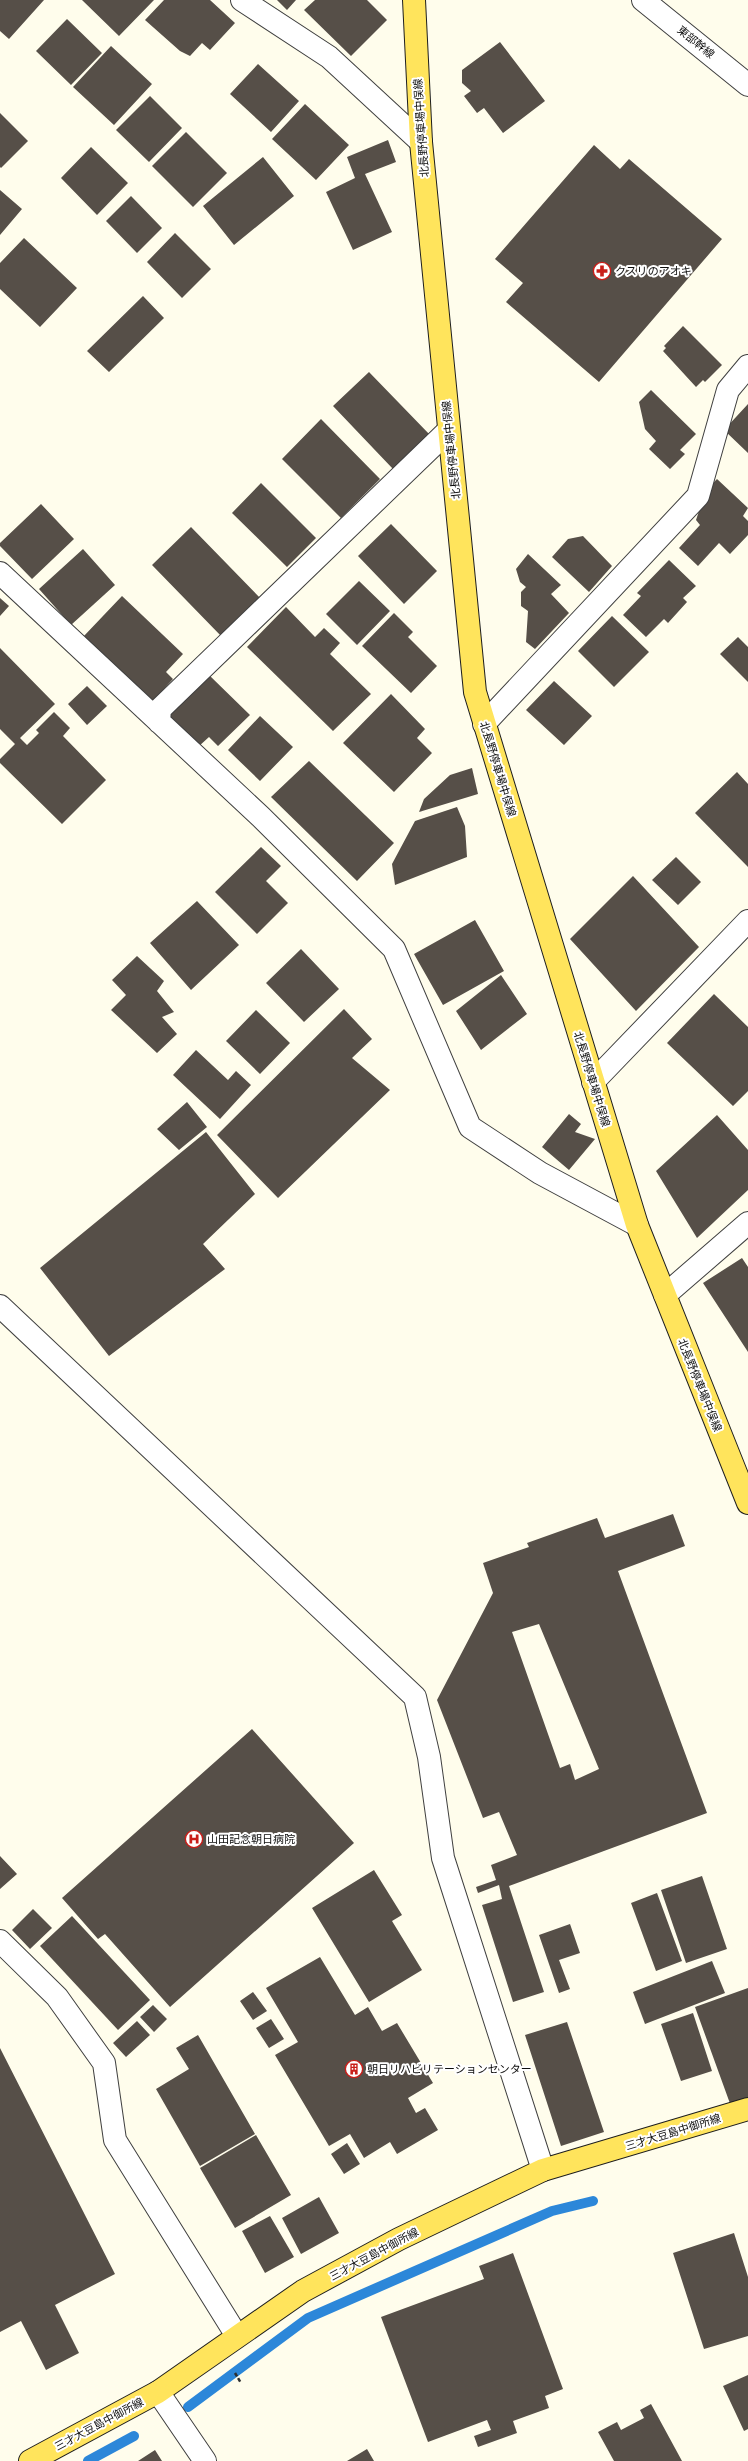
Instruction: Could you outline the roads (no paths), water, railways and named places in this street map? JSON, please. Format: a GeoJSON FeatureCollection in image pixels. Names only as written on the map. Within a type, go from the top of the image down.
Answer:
{"type":"FeatureCollection","features":[{"type":"Feature","properties":{"kind":"main road","name":"北長野停車場中俣線"},"geometry":{"type":"LineString","coordinates":[[414,0],[421,142],[475,692],[637,1225],[748,1503]]}},
{"type":"Feature","properties":{"kind":"main road","name":"三才大豆島中御所線"},"geometry":{"type":"LineString","coordinates":[[30,2461],[158,2392],[237,2336],[303,2292],[392,2243],[543,2170],[748,2109]]}},
{"type":"Feature","properties":{"kind":"street"},"geometry":{"type":"LineString","coordinates":[[242,0],[329,57],[421,142]]}},
{"type":"Feature","properties":{"kind":"street","name":"東部幹線"},"geometry":{"type":"LineString","coordinates":[[644,0],[748,85]]}},
{"type":"Feature","properties":{"kind":"street"},"geometry":{"type":"LineString","coordinates":[[484,724],[698,496],[728,390],[748,366]]}},
{"type":"Feature","properties":{"kind":"street"},"geometry":{"type":"LineString","coordinates":[[159,722],[160,709],[449,430]]}},
{"type":"Feature","properties":{"kind":"street"},"geometry":{"type":"LineString","coordinates":[[0,573],[262,818],[394,949],[470,1126],[540,1173],[637,1225]]}},
{"type":"Feature","properties":{"kind":"street"},"geometry":{"type":"LineString","coordinates":[[593,1082],[748,921]]}},
{"type":"Feature","properties":{"kind":"street"},"geometry":{"type":"LineString","coordinates":[[665,1295],[748,1223]]}},
{"type":"Feature","properties":{"kind":"street"},"geometry":{"type":"LineString","coordinates":[[1,1308],[415,1697],[429,1757],[443,1858],[543,2170]]}},
{"type":"Feature","properties":{"kind":"street"},"geometry":{"type":"LineString","coordinates":[[0,1941],[57,1997],[104,2063],[115,2140],[237,2336]]}},
{"type":"Feature","properties":{"kind":"street"},"geometry":{"type":"LineString","coordinates":[[158,2392],[205,2461]]}},
{"type":"Feature","properties":{"kind":"waterway"},"geometry":{"type":"LineString","coordinates":[[188,2407],[308,2318],[552,2211],[593,2201]]}},
{"type":"Feature","properties":{"kind":"waterway"},"geometry":{"type":"LineString","coordinates":[[88,2461],[134,2436]]}},
{"type":"Feature","properties":{"kind":"place","name":"クスリのアオキ"},"geometry":{"type":"Point","coordinates":[602,271]}},
{"type":"Feature","properties":{"kind":"place","name":"山田記念朝日病院"},"geometry":{"type":"Point","coordinates":[194,1839]}},
{"type":"Feature","properties":{"kind":"place","name":"朝日リハビリテーションセンター"},"geometry":{"type":"Point","coordinates":[354,2069]}}]}
